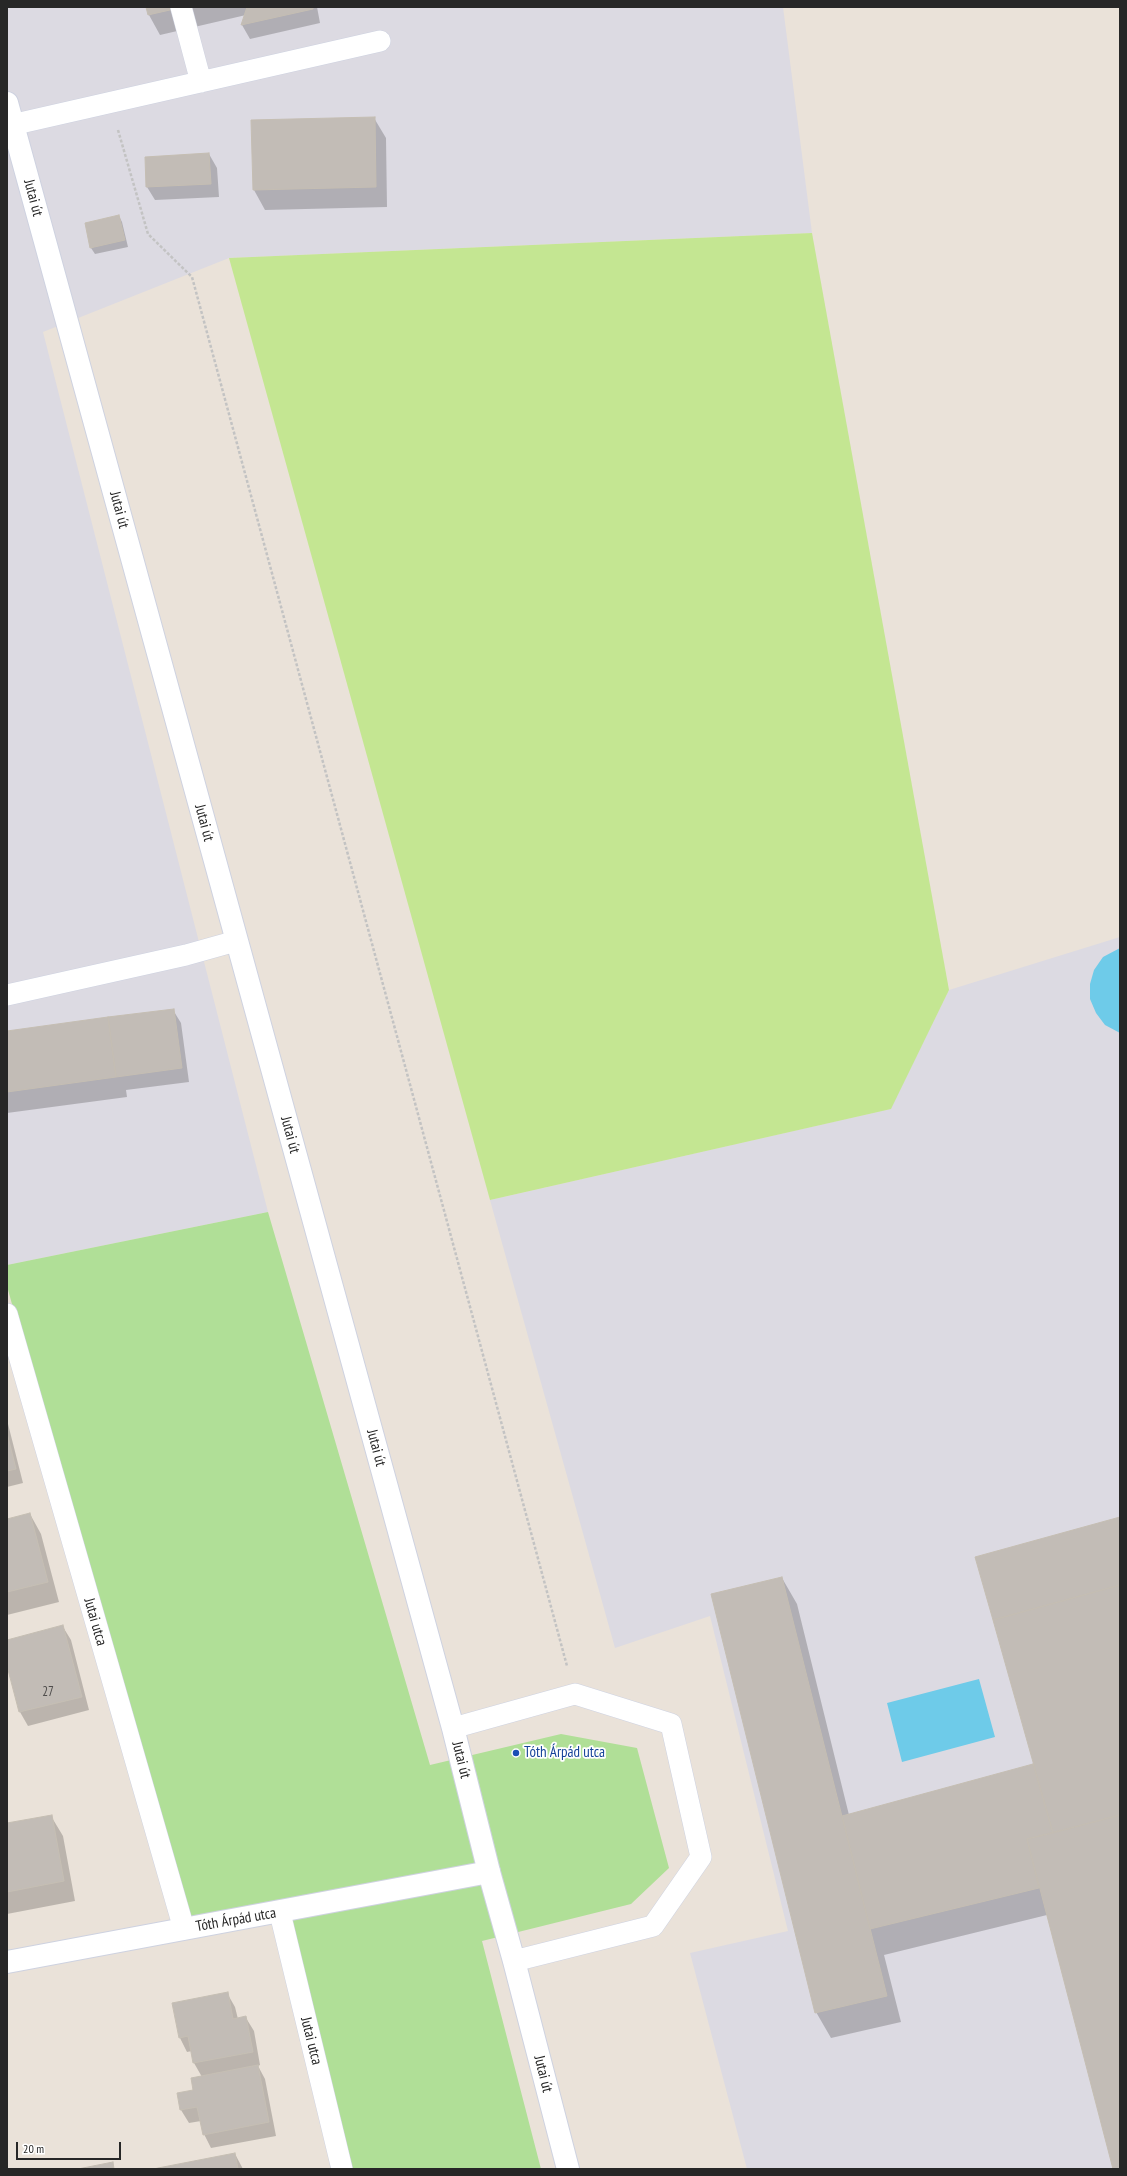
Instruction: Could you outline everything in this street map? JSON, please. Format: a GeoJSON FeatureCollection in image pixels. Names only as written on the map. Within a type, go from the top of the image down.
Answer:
{"type":"FeatureCollection","features":[{"type":"Feature","properties":{"kind":"main road","name":"Jutai út"},"geometry":{"type":"LineString","coordinates":[[7,103],[10,125],[453,1728],[489,1872],[514,1961],[568,2169]]}},
{"type":"Feature","properties":{"kind":"main road","name":"Tóth Árpád utca"},"geometry":{"type":"LineString","coordinates":[[7,1962],[489,1872]]}},
{"type":"Feature","properties":{"kind":"lane"},"geometry":{"type":"LineString","coordinates":[[181,7],[201,82]]}},
{"type":"Feature","properties":{"kind":"lane"},"geometry":{"type":"LineString","coordinates":[[10,125],[110,101],[380,41]]}},
{"type":"Feature","properties":{"kind":"lane"},"geometry":{"type":"LineString","coordinates":[[7,995],[186,955],[236,941]]}},
{"type":"Feature","properties":{"kind":"lane","name":"Jutai utca"},"geometry":{"type":"LineString","coordinates":[[7,1314],[184,1929]]}},
{"type":"Feature","properties":{"kind":"lane"},"geometry":{"type":"LineString","coordinates":[[453,1728],[575,1694],[670,1724],[701,1857],[654,1926],[514,1961]]}},
{"type":"Feature","properties":{"kind":"lane","name":"Jutai utca"},"geometry":{"type":"LineString","coordinates":[[280,1912],[342,2169]]}},
{"type":"Feature","properties":{"kind":"path"},"geometry":{"type":"LineString","coordinates":[[110,101],[148,234],[192,277],[575,1694]]}},
{"type":"Feature","properties":{"kind":"shaded area"},"geometry":{"type":"Polygon","coordinates":[[[7,7],[783,7],[812,233],[229,258],[43,332],[268,1212],[7,1265],[7,7]]]}},
{"type":"Feature","properties":{"kind":"shaded area"},"geometry":{"type":"Polygon","coordinates":[[[1120,937],[1120,2169],[747,2169],[690,1953],[788,1931],[710,1616],[615,1648],[490,1200],[890,1109],[949,990],[1120,937]]]}},
{"type":"Feature","properties":{"kind":"green space"},"geometry":{"type":"Polygon","coordinates":[[[812,233],[949,990],[891,1109],[490,1200],[229,258],[812,233]]]}},
{"type":"Feature","properties":{"kind":"green space"},"geometry":{"type":"Polygon","coordinates":[[[268,1212],[430,1765],[561,1734],[637,1748],[669,1868],[631,1904],[482,1941],[541,2169],[339,2169],[280,1913],[184,1929],[7,1286],[7,1265],[268,1212]]]}},
{"type":"Feature","properties":{"kind":"water"},"geometry":{"type":"Polygon","coordinates":[[[1120,948],[1120,1033],[1105,1025],[1096,1013],[1090,999],[1090,984],[1094,970],[1103,957],[1120,948]]]}},
{"type":"Feature","properties":{"kind":"water"},"geometry":{"type":"Polygon","coordinates":[[[979,1679],[995,1737],[902,1762],[887,1703],[979,1679]]]}},
{"type":"Feature","properties":{"kind":"building"},"geometry":{"type":"Polygon","coordinates":[[[146,7],[183,7],[148,15],[146,7]]]}},
{"type":"Feature","properties":{"kind":"building"},"geometry":{"type":"Polygon","coordinates":[[[247,7],[313,7],[313,9],[241,25],[247,7]]]}},
{"type":"Feature","properties":{"kind":"building"},"geometry":{"type":"Polygon","coordinates":[[[375,117],[376,187],[253,190],[251,120],[375,117]]]}},
{"type":"Feature","properties":{"kind":"building"},"geometry":{"type":"Polygon","coordinates":[[[209,153],[211,184],[146,187],[145,157],[209,153]]]}},
{"type":"Feature","properties":{"kind":"building"},"geometry":{"type":"Polygon","coordinates":[[[119,215],[125,240],[90,248],[85,223],[119,215]]]}},
{"type":"Feature","properties":{"kind":"building"},"geometry":{"type":"Polygon","coordinates":[[[174,1009],[182,1068],[116,1077],[108,1017],[174,1009]]]}},
{"type":"Feature","properties":{"kind":"building"},"geometry":{"type":"Polygon","coordinates":[[[108,1017],[116,1077],[7,1092],[7,1031],[108,1017]]]}},
{"type":"Feature","properties":{"kind":"building"},"geometry":{"type":"Polygon","coordinates":[[[7,1433],[16,1469],[7,1471],[7,1433]]]}},
{"type":"Feature","properties":{"kind":"building"},"geometry":{"type":"Polygon","coordinates":[[[30,1513],[48,1582],[7,1592],[7,1519],[30,1513]]]}},
{"type":"Feature","properties":{"kind":"building"},"geometry":{"type":"Polygon","coordinates":[[[1120,1517],[1120,1585],[993,1620],[975,1557],[1120,1517]]]}},
{"type":"Feature","properties":{"kind":"building"},"geometry":{"type":"Polygon","coordinates":[[[782,1577],[887,1996],[815,2013],[711,1594],[782,1577]]]}},
{"type":"Feature","properties":{"kind":"building"},"geometry":{"type":"Polygon","coordinates":[[[1120,1585],[1120,1815],[1053,1833],[993,1620],[1120,1585]]]}},
{"type":"Feature","properties":{"kind":"building"},"geometry":{"type":"Polygon","coordinates":[[[63,1625],[82,1697],[19,1712],[7,1666],[7,1640],[63,1625]]]}},
{"type":"Feature","properties":{"kind":"building"},"geometry":{"type":"Polygon","coordinates":[[[1033,1764],[1053,1833],[1027,1839],[1039,1888],[870,1929],[842,1816],[1033,1764]]]}},
{"type":"Feature","properties":{"kind":"building"},"geometry":{"type":"Polygon","coordinates":[[[52,1815],[64,1881],[7,1892],[7,1823],[52,1815]]]}},
{"type":"Feature","properties":{"kind":"building"},"geometry":{"type":"Polygon","coordinates":[[[1120,1815],[1120,2169],[1113,2169],[1027,1839],[1120,1815]]]}},
{"type":"Feature","properties":{"kind":"building"},"geometry":{"type":"Polygon","coordinates":[[[228,1992],[233,2019],[246,2016],[253,2052],[193,2063],[188,2036],[179,2038],[172,2003],[228,1992]]]}},
{"type":"Feature","properties":{"kind":"building"},"geometry":{"type":"Polygon","coordinates":[[[258,2065],[269,2122],[203,2135],[197,2107],[180,2110],[177,2093],[193,2090],[191,2078],[258,2065]]]}},
{"type":"Feature","properties":{"kind":"building"},"geometry":{"type":"Polygon","coordinates":[[[235,2153],[238,2169],[154,2169],[158,2168],[235,2153]]]}},
{"type":"Feature","properties":{"kind":"building"},"geometry":{"type":"Polygon","coordinates":[[[113,2162],[114,2169],[78,2169],[113,2162]]]}},
{"type":"Feature","properties":{"kind":"place","name":"Tóth Árpád utca"},"geometry":{"type":"Point","coordinates":[516,1753]}}]}
